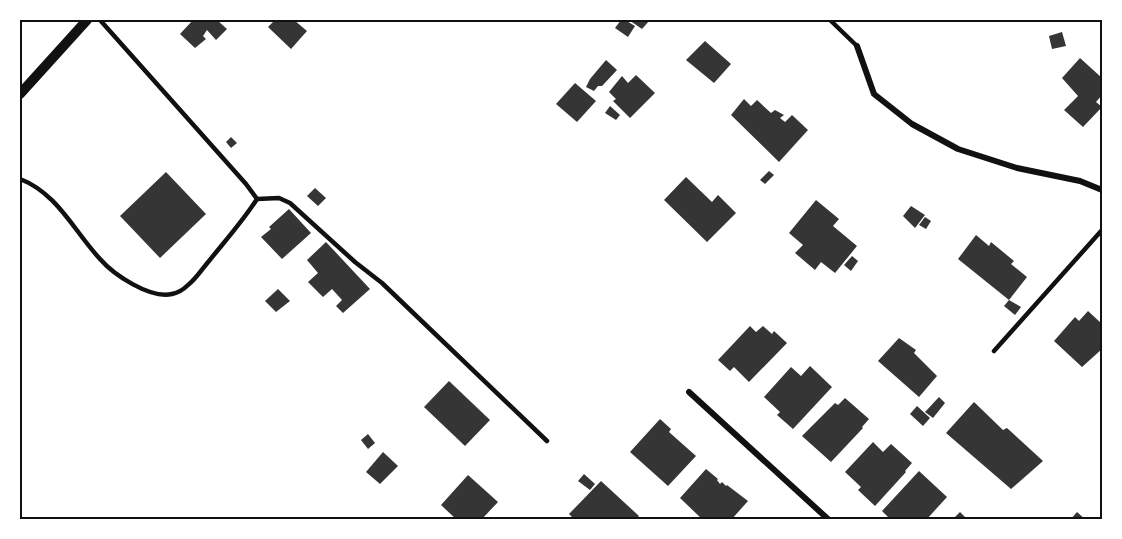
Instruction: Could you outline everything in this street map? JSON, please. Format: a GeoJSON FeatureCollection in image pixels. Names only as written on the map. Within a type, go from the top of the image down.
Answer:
{"type":"FeatureCollection","features":[{"type":"Feature","properties":{"kind":"street"},"geometry":{"type":"LineString","coordinates":[[20,94],[87,20]]}},
{"type":"Feature","properties":{"kind":"street"},"geometry":{"type":"LineString","coordinates":[[857,46],[874,94],[912,124],[958,149],[1017,168],[1080,181],[1102,190]]}},
{"type":"Feature","properties":{"kind":"street"},"geometry":{"type":"LineString","coordinates":[[689,392],[829,519]]}},
{"type":"Feature","properties":{"kind":"lane"},"geometry":{"type":"LineString","coordinates":[[100,20],[257,199]]}},
{"type":"Feature","properties":{"kind":"lane"},"geometry":{"type":"LineString","coordinates":[[830,20],[857,46]]}},
{"type":"Feature","properties":{"kind":"lane"},"geometry":{"type":"LineString","coordinates":[[20,180],[31,184],[48,196],[65,213],[100,260],[122,279],[160,295],[173,294],[189,285],[257,199]]}},
{"type":"Feature","properties":{"kind":"lane"},"geometry":{"type":"LineString","coordinates":[[257,199],[279,198],[290,203],[355,262],[382,283],[547,441]]}},
{"type":"Feature","properties":{"kind":"lane"},"geometry":{"type":"LineString","coordinates":[[994,351],[1102,230]]}},
{"type":"Feature","properties":{"kind":"building"},"geometry":{"type":"Polygon","coordinates":[[[193,20],[217,20],[227,29],[216,40],[207,30],[203,36],[206,39],[195,48],[180,34],[193,20]]]}},
{"type":"Feature","properties":{"kind":"building"},"geometry":{"type":"Polygon","coordinates":[[[275,20],[294,20],[307,31],[291,49],[268,27],[275,20]]]}},
{"type":"Feature","properties":{"kind":"building"},"geometry":{"type":"Polygon","coordinates":[[[621,20],[635,26],[628,37],[615,28],[621,20]]]}},
{"type":"Feature","properties":{"kind":"building"},"geometry":{"type":"Polygon","coordinates":[[[629,20],[650,20],[642,29],[629,20]]]}},
{"type":"Feature","properties":{"kind":"building"},"geometry":{"type":"Polygon","coordinates":[[[1062,32],[1066,46],[1052,49],[1049,36],[1062,32]]]}},
{"type":"Feature","properties":{"kind":"building"},"geometry":{"type":"Polygon","coordinates":[[[705,41],[731,64],[714,83],[686,60],[705,41]]]}},
{"type":"Feature","properties":{"kind":"building"},"geometry":{"type":"Polygon","coordinates":[[[1080,58],[1102,78],[1102,95],[1096,102],[1102,107],[1083,127],[1064,110],[1078,96],[1062,78],[1080,58]]]}},
{"type":"Feature","properties":{"kind":"building"},"geometry":{"type":"Polygon","coordinates":[[[606,60],[617,70],[594,91],[586,87],[590,79],[606,60]]]}},
{"type":"Feature","properties":{"kind":"building"},"geometry":{"type":"Polygon","coordinates":[[[636,75],[655,93],[630,118],[613,101],[616,99],[609,92],[622,76],[628,83],[636,75]]]}},
{"type":"Feature","properties":{"kind":"building"},"geometry":{"type":"Polygon","coordinates":[[[575,83],[596,101],[577,122],[556,104],[575,83]]]}},
{"type":"Feature","properties":{"kind":"building"},"geometry":{"type":"Polygon","coordinates":[[[744,99],[751,106],[757,100],[771,113],[775,110],[784,115],[780,118],[785,122],[792,115],[808,130],[779,162],[731,115],[744,99]]]}},
{"type":"Feature","properties":{"kind":"building"},"geometry":{"type":"Polygon","coordinates":[[[610,106],[620,115],[616,120],[605,113],[610,106]]]}},
{"type":"Feature","properties":{"kind":"building"},"geometry":{"type":"Polygon","coordinates":[[[231,137],[237,143],[231,148],[226,142],[231,137]]]}},
{"type":"Feature","properties":{"kind":"building"},"geometry":{"type":"Polygon","coordinates":[[[769,171],[774,175],[765,184],[760,180],[769,171]]]}},
{"type":"Feature","properties":{"kind":"building"},"geometry":{"type":"Polygon","coordinates":[[[166,172],[206,214],[160,258],[120,216],[166,172]]]}},
{"type":"Feature","properties":{"kind":"building"},"geometry":{"type":"Polygon","coordinates":[[[686,177],[712,202],[718,195],[736,213],[707,242],[664,200],[686,177]]]}},
{"type":"Feature","properties":{"kind":"building"},"geometry":{"type":"Polygon","coordinates":[[[315,188],[326,198],[318,206],[307,196],[315,188]]]}},
{"type":"Feature","properties":{"kind":"building"},"geometry":{"type":"Polygon","coordinates":[[[816,200],[839,219],[833,226],[857,246],[835,273],[821,262],[815,270],[795,253],[803,245],[789,233],[816,200]]]}},
{"type":"Feature","properties":{"kind":"building"},"geometry":{"type":"Polygon","coordinates":[[[911,206],[925,215],[915,228],[903,216],[911,206]]]}},
{"type":"Feature","properties":{"kind":"building"},"geometry":{"type":"Polygon","coordinates":[[[289,209],[311,233],[282,259],[261,237],[289,209]]]}},
{"type":"Feature","properties":{"kind":"building"},"geometry":{"type":"Polygon","coordinates":[[[925,217],[931,221],[926,229],[919,225],[925,217]]]}},
{"type":"Feature","properties":{"kind":"building"},"geometry":{"type":"Polygon","coordinates":[[[976,235],[989,246],[991,242],[1014,261],[1011,264],[1027,277],[1009,300],[958,259],[976,235]]]}},
{"type":"Feature","properties":{"kind":"building"},"geometry":{"type":"Polygon","coordinates":[[[326,242],[370,289],[343,313],[336,306],[342,300],[332,289],[323,297],[308,282],[318,273],[307,260],[326,242]]]}},
{"type":"Feature","properties":{"kind":"building"},"geometry":{"type":"Polygon","coordinates":[[[852,256],[858,261],[851,271],[844,265],[852,256]]]}},
{"type":"Feature","properties":{"kind":"building"},"geometry":{"type":"Polygon","coordinates":[[[278,289],[290,301],[276,312],[265,301],[278,289]]]}},
{"type":"Feature","properties":{"kind":"building"},"geometry":{"type":"Polygon","coordinates":[[[1009,300],[1021,307],[1015,315],[1004,306],[1009,300]]]}},
{"type":"Feature","properties":{"kind":"building"},"geometry":{"type":"Polygon","coordinates":[[[1088,311],[1102,324],[1102,349],[1082,367],[1054,341],[1075,317],[1079,321],[1088,311]]]}},
{"type":"Feature","properties":{"kind":"building"},"geometry":{"type":"Polygon","coordinates":[[[750,326],[756,332],[763,326],[772,334],[774,331],[787,343],[749,382],[734,367],[730,371],[718,360],[750,326]]]}},
{"type":"Feature","properties":{"kind":"building"},"geometry":{"type":"Polygon","coordinates":[[[899,338],[916,350],[914,353],[937,376],[919,397],[878,361],[899,338]]]}},
{"type":"Feature","properties":{"kind":"building"},"geometry":{"type":"Polygon","coordinates":[[[810,366],[832,387],[793,429],[777,415],[780,412],[764,397],[791,367],[801,376],[810,366]]]}},
{"type":"Feature","properties":{"kind":"building"},"geometry":{"type":"Polygon","coordinates":[[[449,381],[490,420],[465,446],[424,407],[449,381]]]}},
{"type":"Feature","properties":{"kind":"building"},"geometry":{"type":"Polygon","coordinates":[[[939,397],[945,403],[933,418],[925,412],[939,397]]]}},
{"type":"Feature","properties":{"kind":"building"},"geometry":{"type":"Polygon","coordinates":[[[845,398],[869,419],[831,462],[802,436],[835,403],[838,405],[845,398]]]}},
{"type":"Feature","properties":{"kind":"building"},"geometry":{"type":"Polygon","coordinates":[[[974,402],[1003,430],[1007,428],[1043,461],[1011,489],[946,433],[974,402]]]}},
{"type":"Feature","properties":{"kind":"building"},"geometry":{"type":"Polygon","coordinates":[[[917,406],[930,418],[923,426],[910,414],[917,406]]]}},
{"type":"Feature","properties":{"kind":"building"},"geometry":{"type":"Polygon","coordinates":[[[660,419],[671,429],[669,432],[696,456],[668,486],[630,452],[660,419]]]}},
{"type":"Feature","properties":{"kind":"building"},"geometry":{"type":"Polygon","coordinates":[[[368,434],[375,443],[368,449],[361,440],[368,434]]]}},
{"type":"Feature","properties":{"kind":"building"},"geometry":{"type":"Polygon","coordinates":[[[873,442],[883,452],[891,444],[912,463],[875,506],[858,490],[861,487],[845,472],[873,442]]]}},
{"type":"Feature","properties":{"kind":"building"},"geometry":{"type":"Polygon","coordinates":[[[383,452],[398,466],[380,484],[366,472],[383,452]]]}},
{"type":"Feature","properties":{"kind":"building"},"geometry":{"type":"Polygon","coordinates":[[[706,469],[718,479],[720,484],[722,482],[727,485],[748,501],[731,520],[703,520],[680,498],[706,469]]]}},
{"type":"Feature","properties":{"kind":"building"},"geometry":{"type":"Polygon","coordinates":[[[919,471],[947,497],[926,520],[891,520],[882,511],[919,471]]]}},
{"type":"Feature","properties":{"kind":"building"},"geometry":{"type":"Polygon","coordinates":[[[584,474],[595,484],[590,490],[578,481],[584,474]]]}},
{"type":"Feature","properties":{"kind":"building"},"geometry":{"type":"Polygon","coordinates":[[[468,475],[498,502],[481,520],[457,520],[441,505],[468,475]]]}},
{"type":"Feature","properties":{"kind":"building"},"geometry":{"type":"Polygon","coordinates":[[[601,481],[639,516],[636,520],[575,520],[569,514],[601,481]]]}},
{"type":"Feature","properties":{"kind":"building"},"geometry":{"type":"Polygon","coordinates":[[[960,512],[968,520],[952,520],[960,512]]]}},
{"type":"Feature","properties":{"kind":"building"},"geometry":{"type":"Polygon","coordinates":[[[1077,512],[1086,520],[1070,520],[1077,512]]]}}]}
